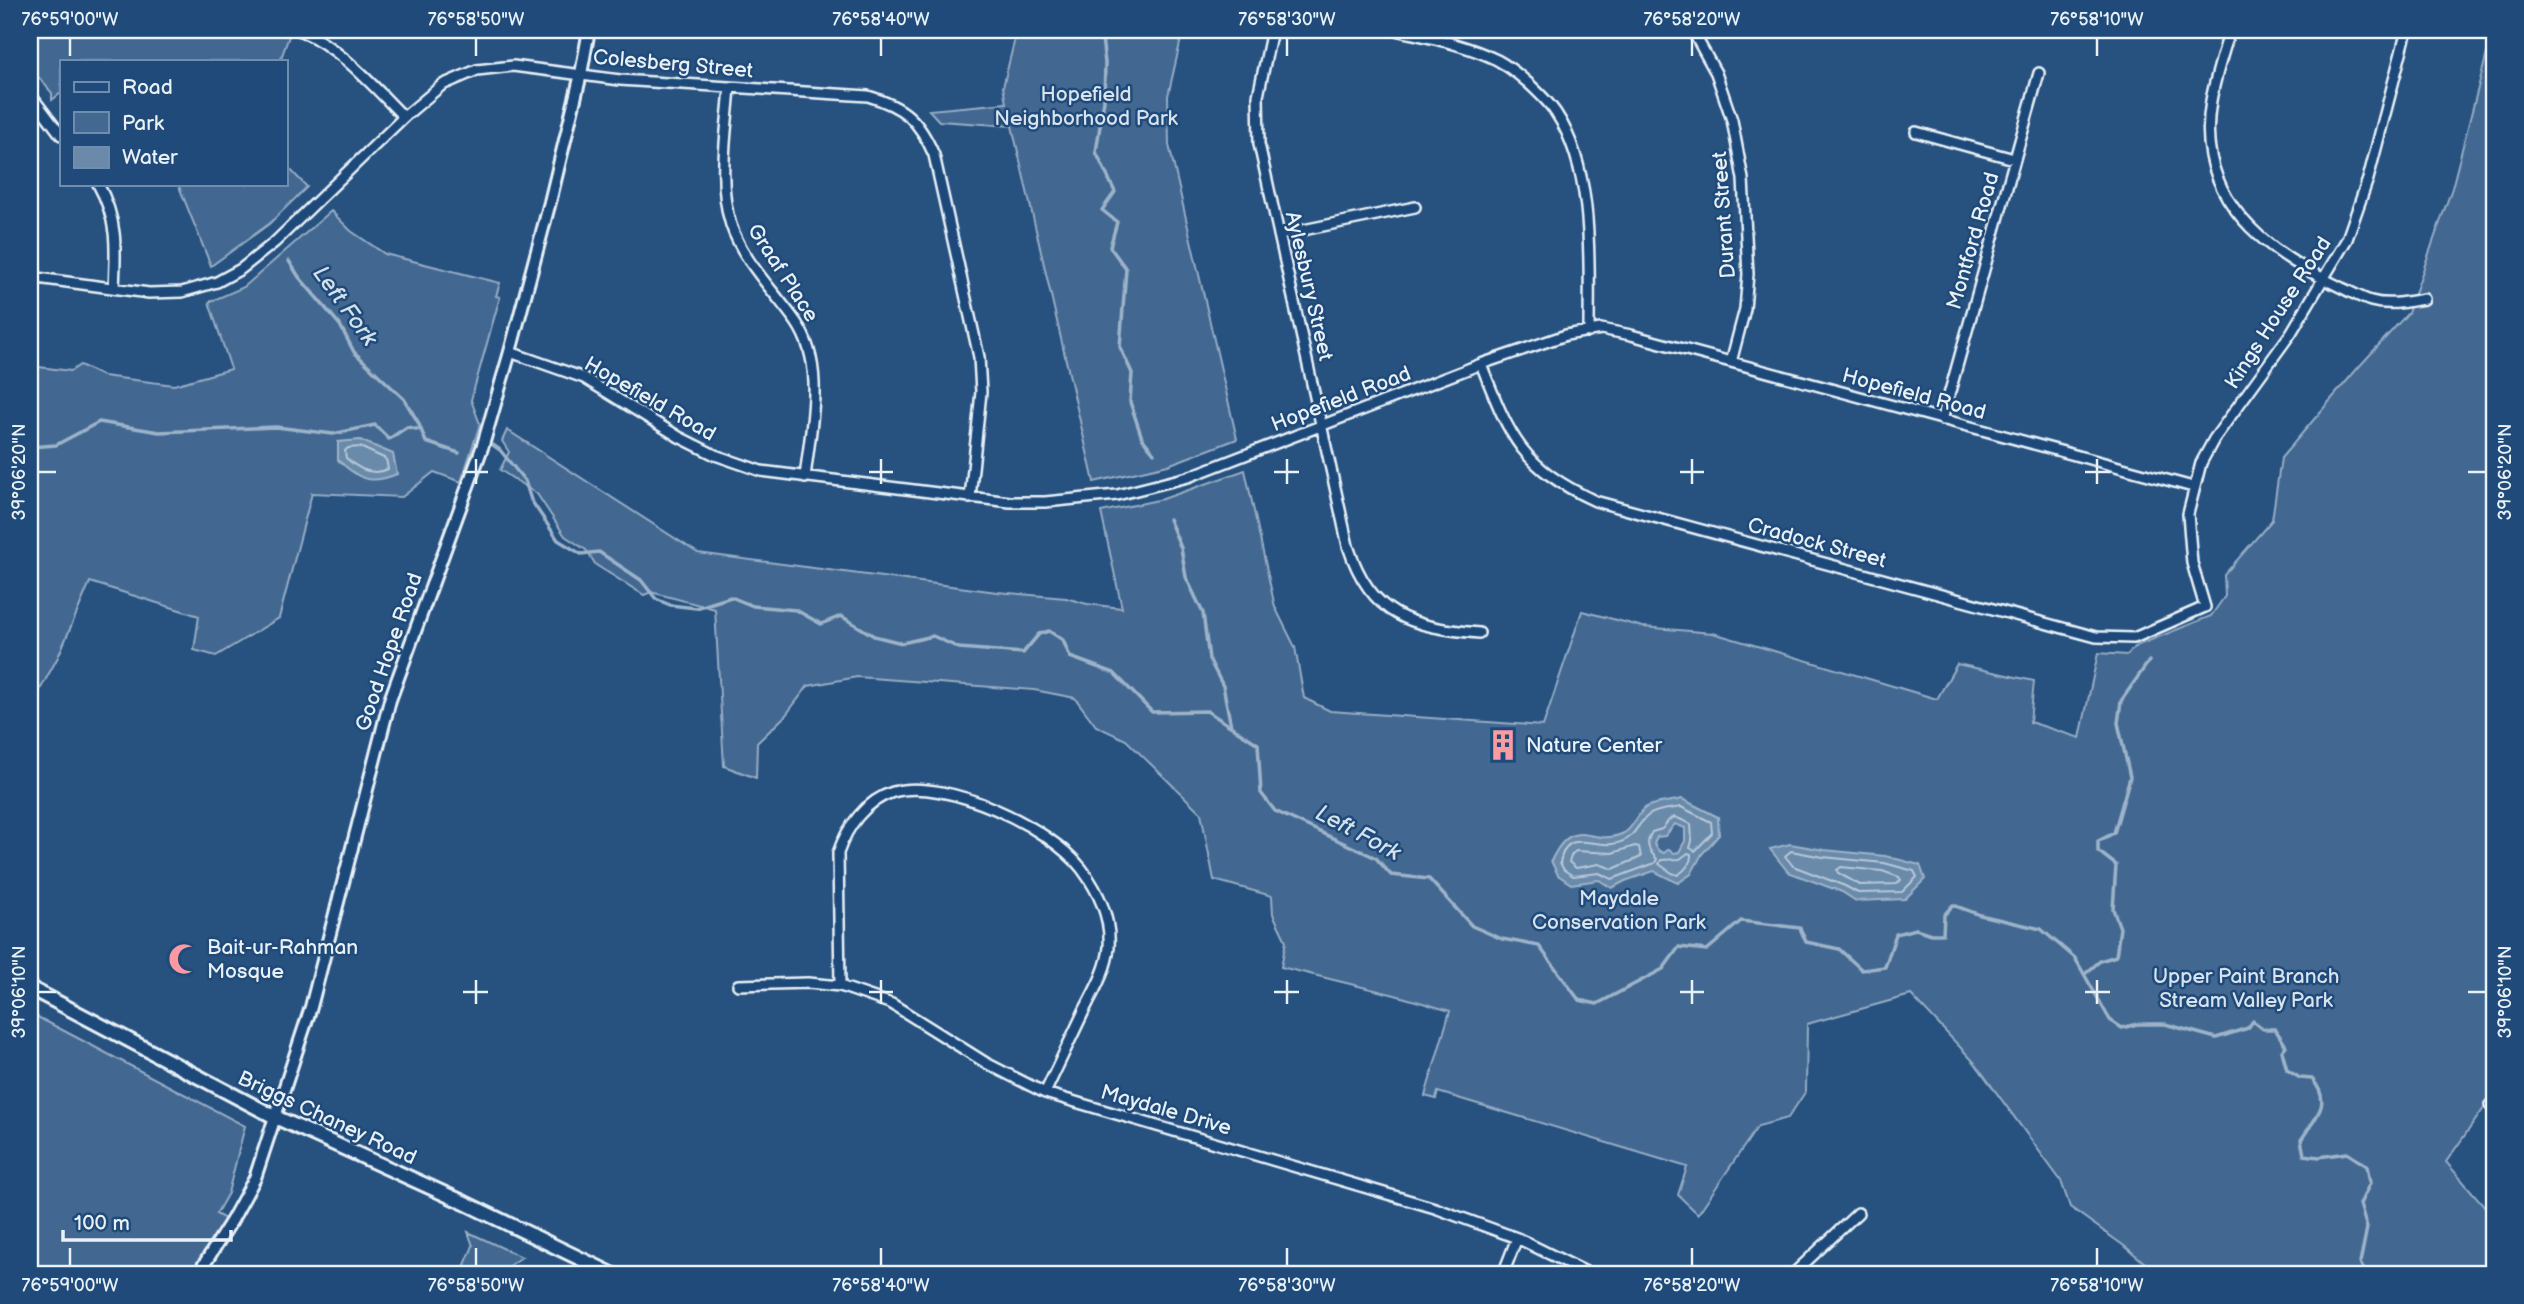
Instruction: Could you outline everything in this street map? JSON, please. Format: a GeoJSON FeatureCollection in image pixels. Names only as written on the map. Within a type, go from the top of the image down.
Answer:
{"type":"FeatureCollection","features":[{"type":"Feature","properties":{"kind":"main road","name":"Briggs Chaney Road"},"geometry":{"type":"LineString","coordinates":[[30,988],[274,1116],[612,1274]]}},
{"type":"Feature","properties":{"kind":"street"},"geometry":{"type":"LineString","coordinates":[[299,30],[324,42],[347,61],[404,117]]}},
{"type":"Feature","properties":{"kind":"street","name":"Good Hope Road"},"geometry":{"type":"LineString","coordinates":[[201,1272],[255,1178],[312,1007],[390,700],[483,445],[510,352],[581,74],[589,30]]}},
{"type":"Feature","properties":{"kind":"street","name":"Aylesbury Street"},"geometry":{"type":"LineString","coordinates":[[1272,30],[1258,96],[1259,144],[1348,546],[1356,570],[1388,609],[1412,622],[1436,629],[1479,633]]}},
{"type":"Feature","properties":{"kind":"street"},"geometry":{"type":"LineString","coordinates":[[1395,30],[1460,44],[1499,61],[1543,96],[1556,113],[1572,144],[1583,179],[1589,274],[1589,331]]}},
{"type":"Feature","properties":{"kind":"street","name":"Durant Street"},"geometry":{"type":"LineString","coordinates":[[1692,30],[1716,73],[1732,120],[1743,179],[1748,274],[1745,309],[1731,362]]}},
{"type":"Feature","properties":{"kind":"street"},"geometry":{"type":"LineString","coordinates":[[2230,30],[2211,96],[2211,156],[2223,191],[2248,227],[2274,250],[2371,302],[2394,304],[2424,299]]}},
{"type":"Feature","properties":{"kind":"street","name":"Kings House Road"},"geometry":{"type":"LineString","coordinates":[[2206,607],[2192,563],[2188,514],[2201,463],[2214,439],[2291,333],[2347,239],[2368,179],[2407,30]]}},
{"type":"Feature","properties":{"kind":"street","name":"Colesberg Street"},"geometry":{"type":"LineString","coordinates":[[30,277],[149,293],[182,292],[217,282],[241,269],[275,242],[404,117],[442,85],[477,70],[513,66],[620,80],[868,96],[892,103],[909,116],[924,131],[934,155],[979,357],[981,392],[970,498]]}},
{"type":"Feature","properties":{"kind":"street","name":"Montford Road"},"geometry":{"type":"LineString","coordinates":[[1942,420],[2039,73]]}},
{"type":"Feature","properties":{"kind":"street","name":"Graaf Place"},"geometry":{"type":"LineString","coordinates":[[730,87],[724,179],[731,227],[750,261],[797,324],[810,357],[815,392],[805,478]]}},
{"type":"Feature","properties":{"kind":"street"},"geometry":{"type":"LineString","coordinates":[[30,94],[60,134]]}},
{"type":"Feature","properties":{"kind":"street"},"geometry":{"type":"LineString","coordinates":[[1916,132],[2014,159]]}},
{"type":"Feature","properties":{"kind":"street"},"geometry":{"type":"LineString","coordinates":[[99,186],[109,202],[117,238],[114,288]]}},
{"type":"Feature","properties":{"kind":"street"},"geometry":{"type":"LineString","coordinates":[[1279,235],[1415,207]]}},
{"type":"Feature","properties":{"kind":"street","name":"Hopefield Road"},"geometry":{"type":"LineString","coordinates":[[510,352],[584,378],[679,437],[715,455],[761,471],[1010,502],[1045,502],[1116,495],[1188,477],[1481,365],[1566,335],[1601,330],[1631,335],[2193,487]]}},
{"type":"Feature","properties":{"kind":"street","name":"Cradock Street"},"geometry":{"type":"LineString","coordinates":[[1481,365],[1506,427],[1523,451],[1546,474],[1564,487],[1595,501],[2096,637],[2134,638],[2206,607]]}},
{"type":"Feature","properties":{"kind":"street"},"geometry":{"type":"LineString","coordinates":[[840,986],[838,853],[844,838],[868,805],[892,793],[915,789],[963,797],[1010,815],[1045,836],[1081,867],[1102,900],[1108,924],[1109,948],[1103,972],[1045,1093]]}},
{"type":"Feature","properties":{"kind":"street","name":"Maydale Drive"},"geometry":{"type":"LineString","coordinates":[[738,985],[808,983],[840,986],[892,1004],[986,1063],[1045,1093],[1435,1208],[1517,1238],[1590,1274]]}},
{"type":"Feature","properties":{"kind":"street"},"geometry":{"type":"LineString","coordinates":[[1793,1274],[1858,1213]]}},
{"type":"Feature","properties":{"kind":"street"},"geometry":{"type":"LineString","coordinates":[[1503,1274],[1517,1238]]}},
{"type":"Feature","properties":{"kind":"green space"},"geometry":{"type":"Polygon","coordinates":[[[30,30],[241,30],[289,36],[280,60],[60,60],[60,94],[52,100],[52,93],[30,67],[30,30]]]}},
{"type":"Feature","properties":{"kind":"green space","name":"Hopefield Neighborhood Park"},"geometry":{"type":"Polygon","coordinates":[[[1017,30],[1183,30],[1168,96],[1169,145],[1237,439],[1168,465],[1094,482],[1012,126],[939,121],[929,110],[1006,103],[1003,87],[1017,30]]]}},
{"type":"Feature","properties":{"kind":"green space"},"geometry":{"type":"Polygon","coordinates":[[[2493,30],[2494,1094],[2446,1162],[2494,1217],[2494,1274],[2158,1274],[2070,1207],[2061,1181],[1974,1062],[1911,995],[1807,1024],[1806,1091],[1788,1118],[1758,1126],[1698,1214],[1678,1195],[1687,1167],[1438,1092],[1436,1099],[1425,1096],[1450,1011],[1281,967],[1286,941],[1273,914],[1272,896],[1214,880],[1201,813],[1126,740],[1096,726],[1075,698],[1034,690],[857,677],[808,686],[785,716],[757,743],[756,778],[724,766],[715,609],[651,592],[644,595],[596,565],[586,550],[565,536],[537,494],[500,470],[509,452],[502,441],[507,430],[698,553],[997,592],[1066,598],[1087,604],[1122,608],[1101,512],[1163,499],[1245,470],[1275,607],[1295,647],[1304,698],[1330,711],[1543,726],[1582,611],[1643,627],[1713,633],[1937,699],[1957,664],[2034,681],[2030,722],[2080,738],[2098,653],[2127,655],[2136,646],[2211,616],[2225,596],[2224,575],[2272,520],[2281,458],[2408,313],[2452,188],[2493,30]]]}},
{"type":"Feature","properties":{"kind":"green space"},"geometry":{"type":"Polygon","coordinates":[[[287,166],[307,187],[269,224],[211,266],[179,186],[287,186],[287,166]]]}},
{"type":"Feature","properties":{"kind":"green space"},"geometry":{"type":"Polygon","coordinates":[[[331,211],[351,231],[385,254],[500,283],[496,296],[500,297],[471,400],[480,424],[461,482],[434,472],[402,497],[312,493],[279,618],[216,656],[194,650],[199,616],[90,582],[58,657],[30,708],[30,366],[71,371],[80,365],[103,376],[174,385],[231,369],[209,302],[244,287],[331,211]]]}},
{"type":"Feature","properties":{"kind":"green space"},"geometry":{"type":"Polygon","coordinates":[[[30,1013],[245,1126],[228,1193],[216,1214],[227,1220],[192,1274],[30,1274],[30,1013]]]}},
{"type":"Feature","properties":{"kind":"green space"},"geometry":{"type":"Polygon","coordinates":[[[468,1232],[522,1257],[510,1265],[505,1274],[461,1274],[473,1246],[468,1232]]]}},
{"type":"Feature","properties":{"kind":"water"},"geometry":{"type":"Polygon","coordinates":[[[360,440],[393,454],[397,474],[366,479],[338,460],[338,442],[360,440]]]}},
{"type":"Feature","properties":{"kind":"water"},"geometry":{"type":"Polygon","coordinates":[[[1682,799],[1718,817],[1719,835],[1702,854],[1691,874],[1678,883],[1654,871],[1612,888],[1599,880],[1571,884],[1558,875],[1551,861],[1568,838],[1576,834],[1612,837],[1624,833],[1648,806],[1682,799]],[[1675,824],[1665,836],[1657,837],[1654,844],[1664,853],[1669,849],[1674,853],[1679,852],[1685,841],[1685,828],[1675,824]]]}},
{"type":"Feature","properties":{"kind":"water"},"geometry":{"type":"Polygon","coordinates":[[[1790,844],[1885,856],[1920,865],[1925,879],[1905,899],[1856,901],[1842,892],[1788,872],[1770,849],[1790,844]]]}},
{"type":"Feature","properties":{"kind":"waterway"},"geometry":{"type":"LineString","coordinates":[[1101,30],[1105,63],[1104,100],[1096,152],[1115,192],[1102,210],[1117,222],[1110,247],[1126,269],[1120,347],[1132,373],[1130,402],[1142,438],[1154,453]]}},
{"type":"Feature","properties":{"kind":"waterway","name":"Left Fork"},"geometry":{"type":"LineString","coordinates":[[289,261],[299,277],[340,325],[354,352],[404,399],[426,442],[459,453]]}},
{"type":"Feature","properties":{"kind":"waterway"},"geometry":{"type":"LineString","coordinates":[[30,447],[56,445],[99,422],[159,432],[276,427],[333,434],[375,425],[389,439],[407,427],[421,430]]}},
{"type":"Feature","properties":{"kind":"waterway","name":"Left Fork"},"geometry":{"type":"LineString","coordinates":[[493,445],[525,481],[531,500],[558,540],[581,554],[599,552],[641,580],[656,599],[670,605],[696,608],[731,597],[753,606],[796,610],[821,624],[841,616],[874,636],[902,643],[933,636],[959,648],[1023,653],[1039,634],[1049,631],[1063,640],[1070,657],[1114,673],[1152,712],[1207,711],[1258,744],[1261,793],[1275,811],[1376,858],[1391,875],[1429,879],[1472,926],[1502,939],[1539,946],[1579,1000],[1597,1004],[1663,969],[1679,947],[1707,950],[1741,921],[1800,928],[1806,942],[1839,949],[1862,970],[1885,967],[1896,934],[1916,929],[1931,934],[1943,934],[1944,915],[1953,905],[1980,915],[2041,929],[2075,958],[2110,1020],[2122,1028],[2137,1024],[2165,1024],[2216,1038],[2248,1028],[2253,1021],[2263,1029],[2275,1029],[2286,1046],[2282,1051],[2287,1070],[2300,1078],[2312,1079],[2321,1096],[2322,1103],[2317,1117],[2301,1140],[2304,1155],[2319,1157],[2347,1153],[2367,1166],[2370,1183],[2360,1204],[2367,1228],[2360,1263],[2366,1274]]}},
{"type":"Feature","properties":{"kind":"waterway"},"geometry":{"type":"LineString","coordinates":[[1169,519],[1181,548],[1186,577],[1203,613],[1209,659],[1223,686],[1231,726]]}},
{"type":"Feature","properties":{"kind":"waterway"},"geometry":{"type":"LineString","coordinates":[[2085,974],[2100,961],[2116,956],[2120,928],[2113,909],[2116,865],[2098,851],[2098,841],[2114,833],[2130,777],[2118,723],[2121,701],[2149,661]]}},
{"type":"Feature","properties":{"kind":"place","name":"Nature Center"},"geometry":{"type":"Point","coordinates":[1503,745]}},
{"type":"Feature","properties":{"kind":"place","name":"Bait-ur-Rahman Mosque"},"geometry":{"type":"Point","coordinates":[184,959]}},
{"type":"Feature","properties":{"kind":"park label","name":"Maydale Conservation Park"},"geometry":{"type":"Point","coordinates":[1619,910]}},
{"type":"Feature","properties":{"kind":"park label","name":"Upper Paint Branch Stream Valley Park"},"geometry":{"type":"Point","coordinates":[2246,988]}}]}
